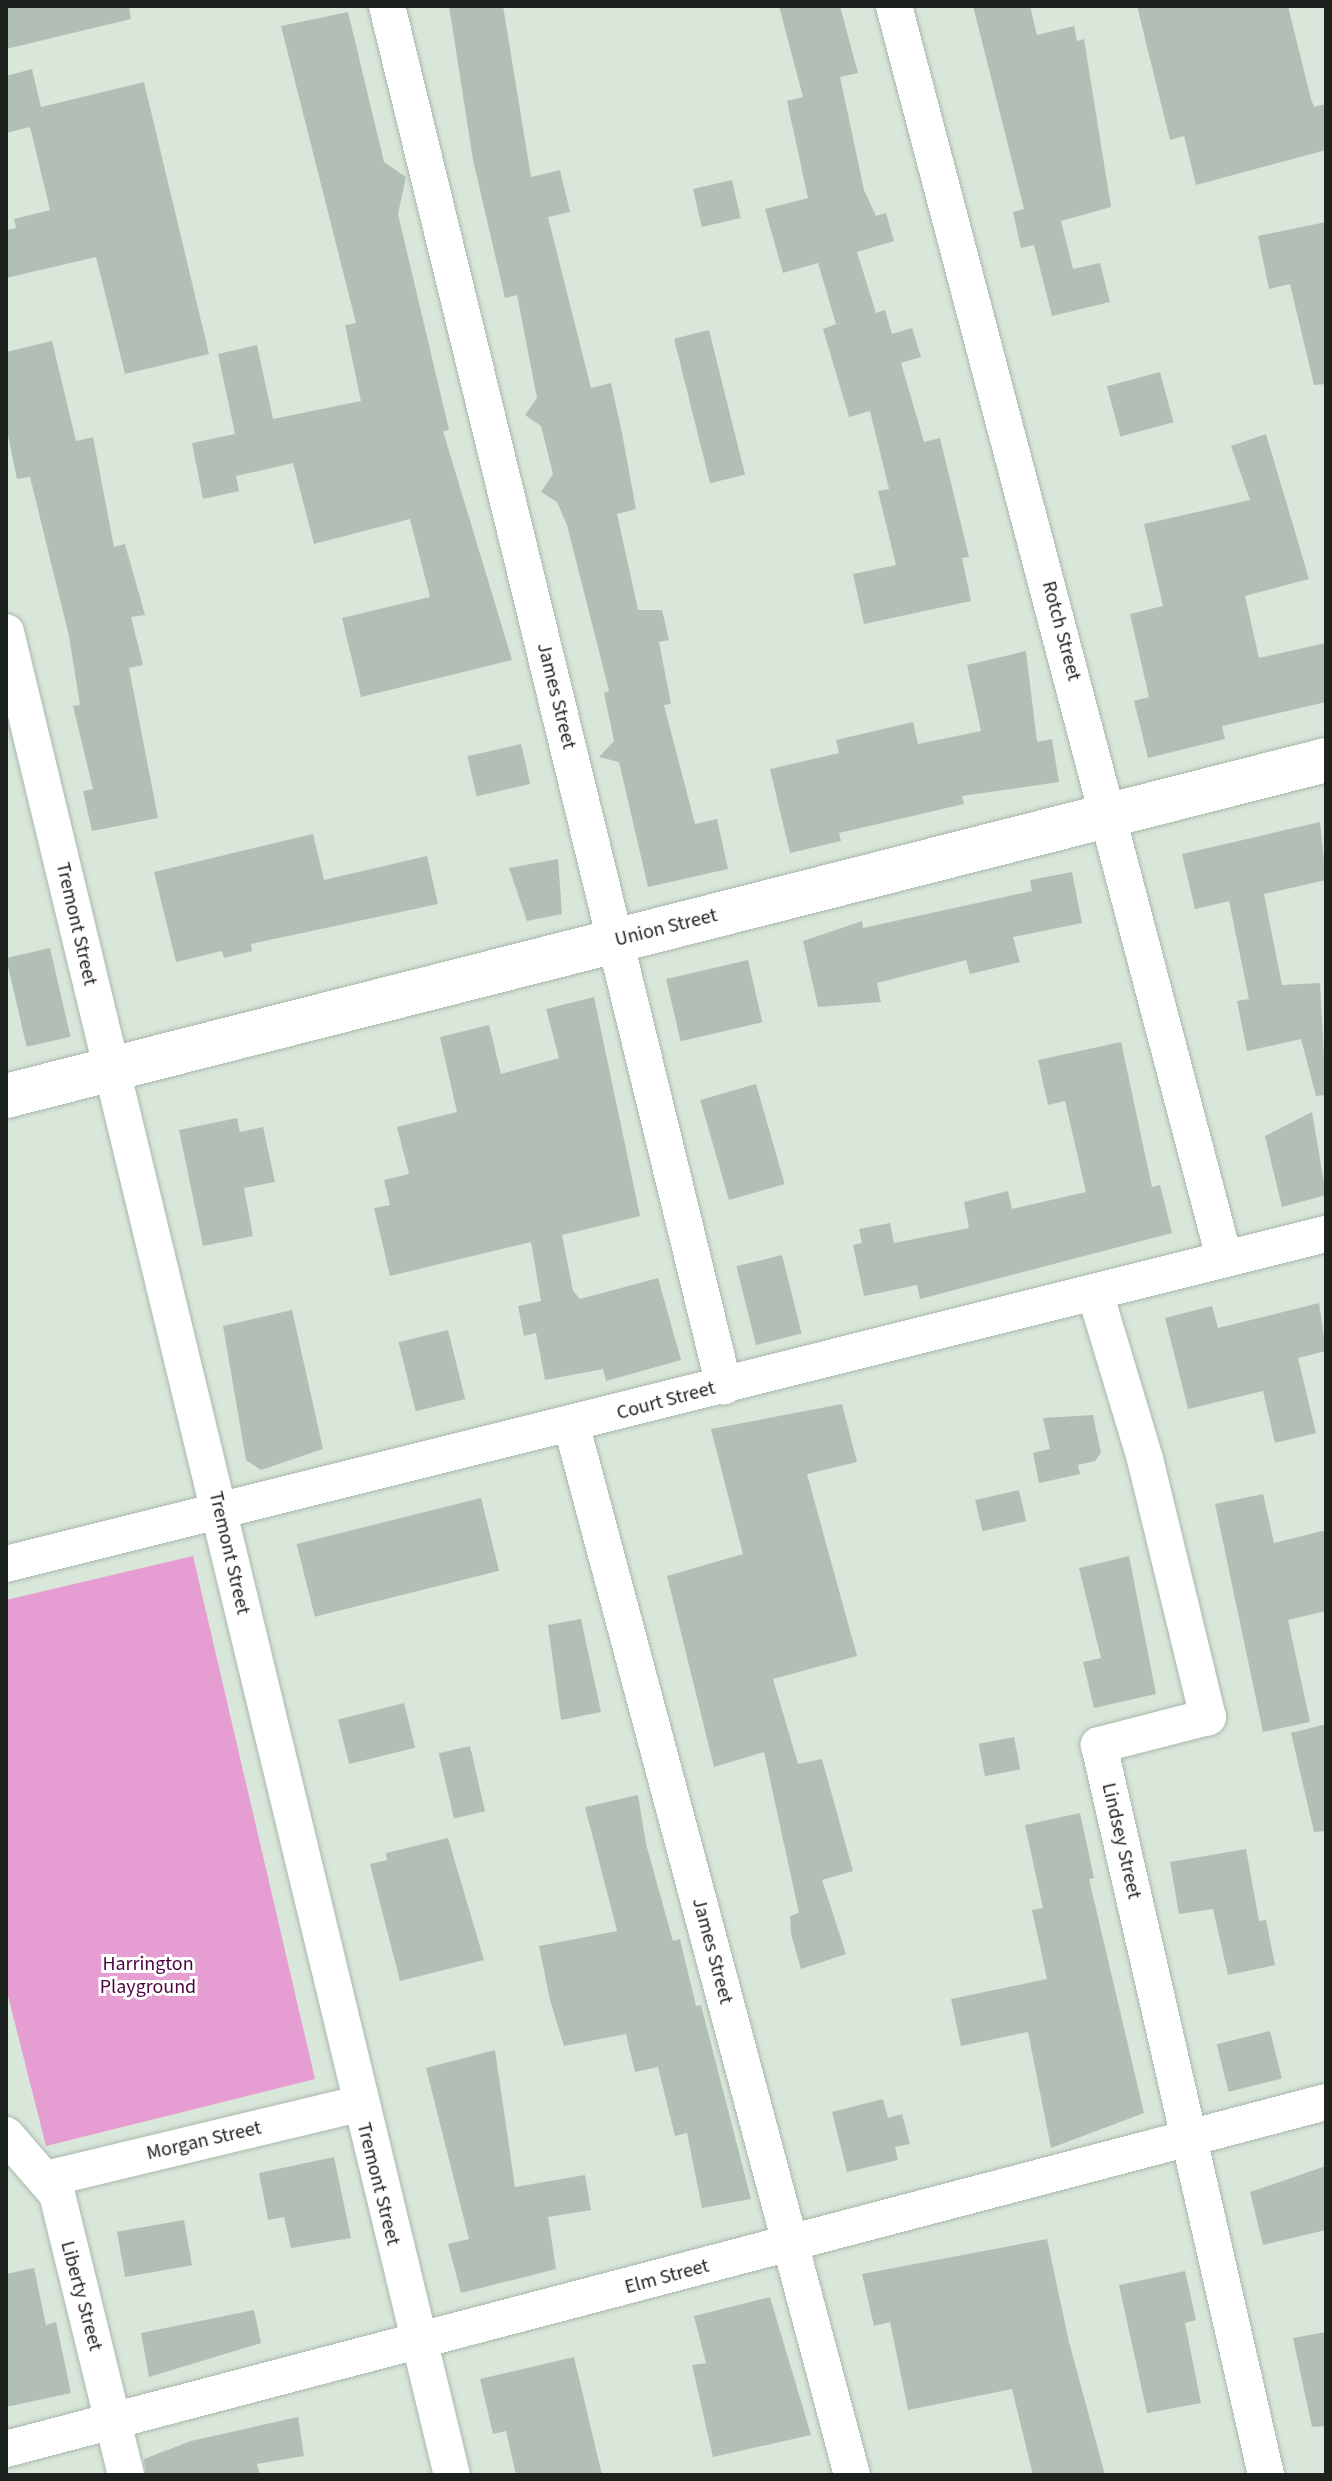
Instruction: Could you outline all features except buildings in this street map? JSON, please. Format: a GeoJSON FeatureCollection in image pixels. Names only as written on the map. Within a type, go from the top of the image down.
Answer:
{"type":"FeatureCollection","features":[{"type":"Feature","properties":{"kind":"main road","name":"Union Street"},"geometry":{"type":"LineString","coordinates":[[6,1096],[1326,760]]}},
{"type":"Feature","properties":{"kind":"street","name":"James Street"},"geometry":{"type":"LineString","coordinates":[[387,6],[724,1386]]}},
{"type":"Feature","properties":{"kind":"street","name":"Rotch Street"},"geometry":{"type":"LineString","coordinates":[[894,6],[1110,815],[1224,1258]]}},
{"type":"Feature","properties":{"kind":"street","name":"Tremont Street"},"geometry":{"type":"LineString","coordinates":[[6,632],[110,1071],[220,1514],[359,2104],[452,2475]]}},
{"type":"Feature","properties":{"kind":"street","name":"Court Street"},"geometry":{"type":"LineString","coordinates":[[6,1564],[572,1427],[1326,1234]]}},
{"type":"Feature","properties":{"kind":"street","name":"Lindsey Street"},"geometry":{"type":"LineString","coordinates":[[1095,1293],[1145,1459],[1208,1717],[1099,1745],[1266,2475]]}},
{"type":"Feature","properties":{"kind":"street","name":"James Street"},"geometry":{"type":"LineString","coordinates":[[572,1427],[852,2475]]}},
{"type":"Feature","properties":{"kind":"street","name":"Elm Street"},"geometry":{"type":"LineString","coordinates":[[6,2449],[1326,2102]]}},
{"type":"Feature","properties":{"kind":"street","name":"Morgan Street"},"geometry":{"type":"LineString","coordinates":[[50,2178],[359,2104]]}},
{"type":"Feature","properties":{"kind":"street"},"geometry":{"type":"LineString","coordinates":[[6,2135],[50,2178]]}},
{"type":"Feature","properties":{"kind":"street","name":"Liberty Street"},"geometry":{"type":"LineString","coordinates":[[50,2178],[126,2475]]}},
{"type":"Feature","properties":{"kind":"green space","name":"Harrington Playground"},"geometry":{"type":"Polygon","coordinates":[[[193,1556],[315,2079],[46,2146],[6,1988],[6,1600],[193,1556]]]}}]}
